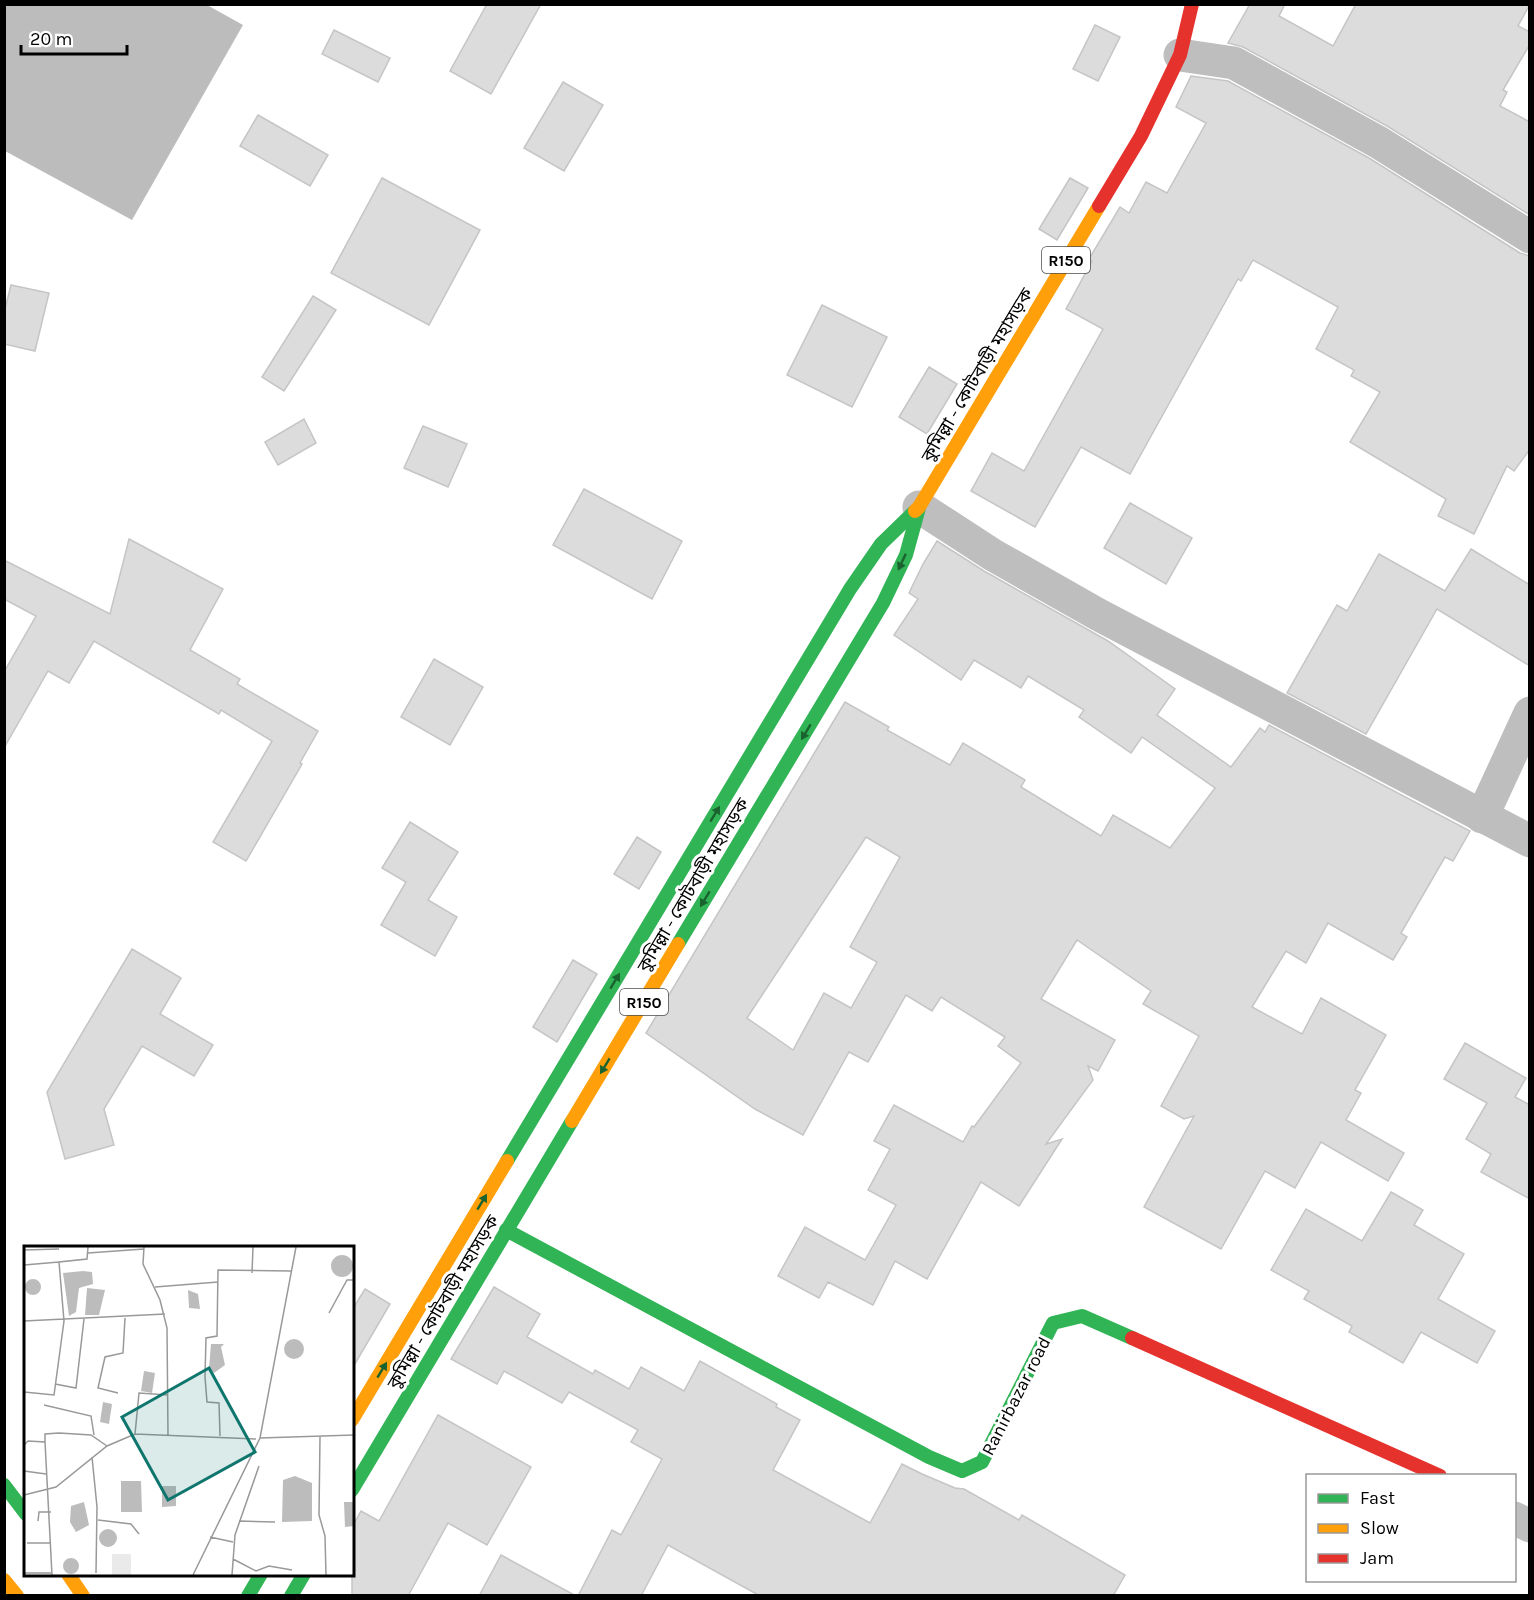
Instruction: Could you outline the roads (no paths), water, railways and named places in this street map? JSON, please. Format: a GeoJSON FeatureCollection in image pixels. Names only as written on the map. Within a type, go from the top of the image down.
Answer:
{"type":"FeatureCollection","features":[{"type":"Feature","properties":{"kind":"main road","name":"কুমিল্লা - কোটবাড়ী মহাসড়ক"},"geometry":{"type":"LineString","coordinates":[[354,1417],[850,589],[881,544],[919,507],[1141,136],[1180,56],[1192,4]]}},
{"type":"Feature","properties":{"kind":"main road","name":"কুমিল্লা - কোটবাড়ী মহাসড়ক"},"geometry":{"type":"LineString","coordinates":[[354,1487],[883,603],[906,555],[919,507]]}},
{"type":"Feature","properties":{"kind":"main road"},"geometry":{"type":"LineString","coordinates":[[512,1152],[543,1170]]}},
{"type":"Feature","properties":{"kind":"main road","name":"Ranirbazar road"},"geometry":{"type":"LineString","coordinates":[[506,1230],[918,1451],[962,1471],[982,1462],[1053,1323],[1082,1316],[1436,1474]]}},
{"type":"Feature","properties":{"kind":"main road"},"geometry":{"type":"LineString","coordinates":[[4,1485],[24,1511]]}},
{"type":"Feature","properties":{"kind":"main road"},"geometry":{"type":"LineString","coordinates":[[69,1576],[83,1596]]}},
{"type":"Feature","properties":{"kind":"main road"},"geometry":{"type":"LineString","coordinates":[[248,1596],[260,1576]]}},
{"type":"Feature","properties":{"kind":"main road"},"geometry":{"type":"LineString","coordinates":[[291,1596],[303,1576]]}},
{"type":"Feature","properties":{"kind":"main road"},"geometry":{"type":"LineString","coordinates":[[4,1580],[16,1596]]}},
{"type":"Feature","properties":{"kind":"street"},"geometry":{"type":"LineString","coordinates":[[1180,56],[1234,63],[1378,142],[1530,237]]}},
{"type":"Feature","properties":{"kind":"street"},"geometry":{"type":"LineString","coordinates":[[919,507],[993,555],[1099,615],[1530,841]]}},
{"type":"Feature","properties":{"kind":"street"},"geometry":{"type":"LineString","coordinates":[[1482,817],[1530,713]]}},
{"type":"Feature","properties":{"kind":"street"},"geometry":{"type":"LineString","coordinates":[[1516,1519],[1530,1526]]}}]}
